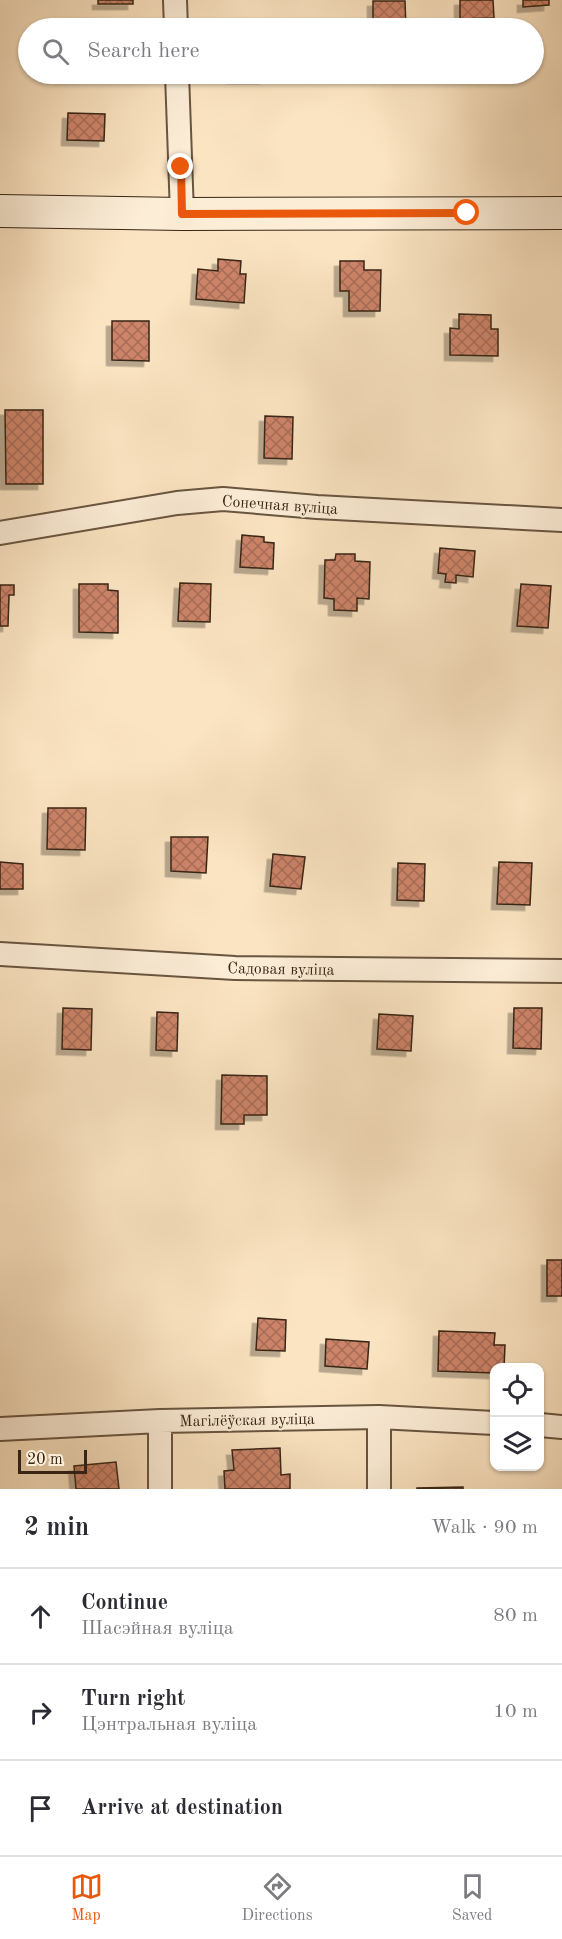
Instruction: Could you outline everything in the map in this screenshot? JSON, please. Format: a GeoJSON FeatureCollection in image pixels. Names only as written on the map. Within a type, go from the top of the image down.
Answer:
{"type":"FeatureCollection","features":[{"type":"Feature","properties":{"kind":"main road"},"geometry":{"type":"LineString","coordinates":[[0,211],[182,214],[562,213]]}},
{"type":"Feature","properties":{"kind":"street"},"geometry":{"type":"LineString","coordinates":[[175,0],[176,18]]}},
{"type":"Feature","properties":{"kind":"street"},"geometry":{"type":"LineString","coordinates":[[177,84],[182,214]]}},
{"type":"Feature","properties":{"kind":"street","name":"Сонечная вуліца"},"geometry":{"type":"LineString","coordinates":[[0,533],[177,503],[224,499],[328,508],[562,520]]}},
{"type":"Feature","properties":{"kind":"street","name":"Садовая вуліца"},"geometry":{"type":"LineString","coordinates":[[0,954],[235,968],[562,971]]}},
{"type":"Feature","properties":{"kind":"street"},"geometry":{"type":"LineString","coordinates":[[379,1417],[379,1489]]}},
{"type":"Feature","properties":{"kind":"street","name":"Магілёўская вуліца"},"geometry":{"type":"LineString","coordinates":[[0,1429],[160,1421],[379,1417],[490,1423]]}},
{"type":"Feature","properties":{"kind":"street"},"geometry":{"type":"LineString","coordinates":[[160,1421],[160,1489]]}},
{"type":"Feature","properties":{"kind":"street"},"geometry":{"type":"LineString","coordinates":[[544,1425],[562,1427]]}},
{"type":"Feature","properties":{"kind":"building"},"geometry":{"type":"Polygon","coordinates":[[[98,0],[133,0],[133,4],[98,4],[98,0]]]}},
{"type":"Feature","properties":{"kind":"building"},"geometry":{"type":"Polygon","coordinates":[[[460,0],[493,0],[494,18],[460,18],[460,0]]]}},
{"type":"Feature","properties":{"kind":"building"},"geometry":{"type":"Polygon","coordinates":[[[523,0],[549,0],[549,5],[523,7],[523,0]]]}},
{"type":"Feature","properties":{"kind":"building"},"geometry":{"type":"Polygon","coordinates":[[[373,1],[405,1],[406,18],[373,18],[373,1]]]}},
{"type":"Feature","properties":{"kind":"building"},"geometry":{"type":"Polygon","coordinates":[[[68,113],[105,114],[104,141],[67,140],[68,113]]]}},
{"type":"Feature","properties":{"kind":"building"},"geometry":{"type":"Polygon","coordinates":[[[218,259],[241,261],[240,274],[246,274],[244,303],[196,299],[198,269],[218,271],[218,259]]]}},
{"type":"Feature","properties":{"kind":"building"},"geometry":{"type":"Polygon","coordinates":[[[340,261],[364,261],[364,270],[381,270],[380,311],[349,311],[349,291],[340,291],[340,261]]]}},
{"type":"Feature","properties":{"kind":"building"},"geometry":{"type":"Polygon","coordinates":[[[459,314],[491,315],[491,329],[498,329],[498,356],[450,355],[450,328],[459,329],[459,314]]]}},
{"type":"Feature","properties":{"kind":"building"},"geometry":{"type":"Polygon","coordinates":[[[112,321],[149,321],[149,361],[112,360],[112,321]]]}},
{"type":"Feature","properties":{"kind":"building"},"geometry":{"type":"Polygon","coordinates":[[[5,410],[43,410],[43,484],[6,484],[5,410]]]}},
{"type":"Feature","properties":{"kind":"building"},"geometry":{"type":"Polygon","coordinates":[[[265,416],[293,417],[292,459],[264,458],[265,416]]]}},
{"type":"Feature","properties":{"kind":"building"},"geometry":{"type":"Polygon","coordinates":[[[242,535],[264,537],[264,542],[274,543],[273,569],[240,567],[242,535]]]}},
{"type":"Feature","properties":{"kind":"building"},"geometry":{"type":"Polygon","coordinates":[[[440,548],[475,551],[473,577],[456,575],[456,583],[445,582],[446,574],[438,573],[440,548]]]}},
{"type":"Feature","properties":{"kind":"building"},"geometry":{"type":"Polygon","coordinates":[[[336,554],[355,554],[355,561],[370,562],[369,599],[357,598],[357,611],[334,610],[334,599],[324,598],[325,560],[335,560],[336,554]]]}},
{"type":"Feature","properties":{"kind":"building"},"geometry":{"type":"Polygon","coordinates":[[[180,583],[211,584],[210,622],[178,621],[180,583]]]}},
{"type":"Feature","properties":{"kind":"building"},"geometry":{"type":"Polygon","coordinates":[[[79,584],[108,584],[108,590],[118,591],[118,633],[79,632],[79,584]]]}},
{"type":"Feature","properties":{"kind":"building"},"geometry":{"type":"Polygon","coordinates":[[[521,584],[551,586],[548,628],[517,626],[521,584]]]}},
{"type":"Feature","properties":{"kind":"building"},"geometry":{"type":"Polygon","coordinates":[[[0,585],[14,585],[14,595],[9,595],[8,626],[0,626],[0,585]]]}},
{"type":"Feature","properties":{"kind":"building"},"geometry":{"type":"Polygon","coordinates":[[[48,808],[86,808],[85,850],[47,849],[48,808]]]}},
{"type":"Feature","properties":{"kind":"building"},"geometry":{"type":"Polygon","coordinates":[[[171,837],[208,837],[206,873],[171,871],[171,837]]]}},
{"type":"Feature","properties":{"kind":"building"},"geometry":{"type":"Polygon","coordinates":[[[273,854],[305,857],[301,889],[270,886],[273,854]]]}},
{"type":"Feature","properties":{"kind":"building"},"geometry":{"type":"Polygon","coordinates":[[[0,862],[23,864],[23,889],[0,889],[0,862]]]}},
{"type":"Feature","properties":{"kind":"building"},"geometry":{"type":"Polygon","coordinates":[[[499,862],[532,863],[530,905],[497,904],[499,862]]]}},
{"type":"Feature","properties":{"kind":"building"},"geometry":{"type":"Polygon","coordinates":[[[398,863],[425,864],[424,901],[397,900],[398,863]]]}},
{"type":"Feature","properties":{"kind":"building"},"geometry":{"type":"Polygon","coordinates":[[[63,1008],[92,1009],[91,1050],[62,1049],[63,1008]]]}},
{"type":"Feature","properties":{"kind":"building"},"geometry":{"type":"Polygon","coordinates":[[[514,1008],[542,1008],[541,1049],[513,1048],[514,1008]]]}},
{"type":"Feature","properties":{"kind":"building"},"geometry":{"type":"Polygon","coordinates":[[[157,1012],[178,1013],[177,1051],[156,1050],[157,1012]]]}},
{"type":"Feature","properties":{"kind":"building"},"geometry":{"type":"Polygon","coordinates":[[[379,1014],[413,1016],[411,1051],[377,1049],[379,1014]]]}},
{"type":"Feature","properties":{"kind":"building"},"geometry":{"type":"Polygon","coordinates":[[[222,1075],[267,1076],[267,1115],[244,1115],[244,1124],[221,1124],[222,1075]]]}},
{"type":"Feature","properties":{"kind":"building"},"geometry":{"type":"Polygon","coordinates":[[[547,1260],[562,1260],[562,1296],[547,1296],[547,1260]]]}},
{"type":"Feature","properties":{"kind":"building"},"geometry":{"type":"Polygon","coordinates":[[[258,1318],[286,1320],[285,1351],[256,1350],[258,1318]]]}},
{"type":"Feature","properties":{"kind":"building"},"geometry":{"type":"Polygon","coordinates":[[[439,1331],[495,1333],[494,1345],[505,1345],[504,1363],[490,1363],[490,1373],[438,1371],[439,1331]]]}},
{"type":"Feature","properties":{"kind":"building"},"geometry":{"type":"Polygon","coordinates":[[[326,1339],[369,1342],[367,1369],[325,1366],[326,1339]]]}},
{"type":"Feature","properties":{"kind":"building"},"geometry":{"type":"Polygon","coordinates":[[[280,1448],[281,1475],[290,1474],[290,1489],[225,1489],[224,1471],[234,1470],[232,1450],[280,1448]]]}},
{"type":"Feature","properties":{"kind":"building"},"geometry":{"type":"Polygon","coordinates":[[[116,1462],[119,1489],[76,1489],[74,1466],[116,1462]]]}},
{"type":"Feature","properties":{"kind":"building"},"geometry":{"type":"Polygon","coordinates":[[[463,1487],[463,1489],[417,1489],[417,1488],[463,1487]]]}},
{"type":"Feature","properties":{"kind":"route"},"geometry":{"type":"LineString","coordinates":[[181,167],[182,214],[467,213]]}}]}
